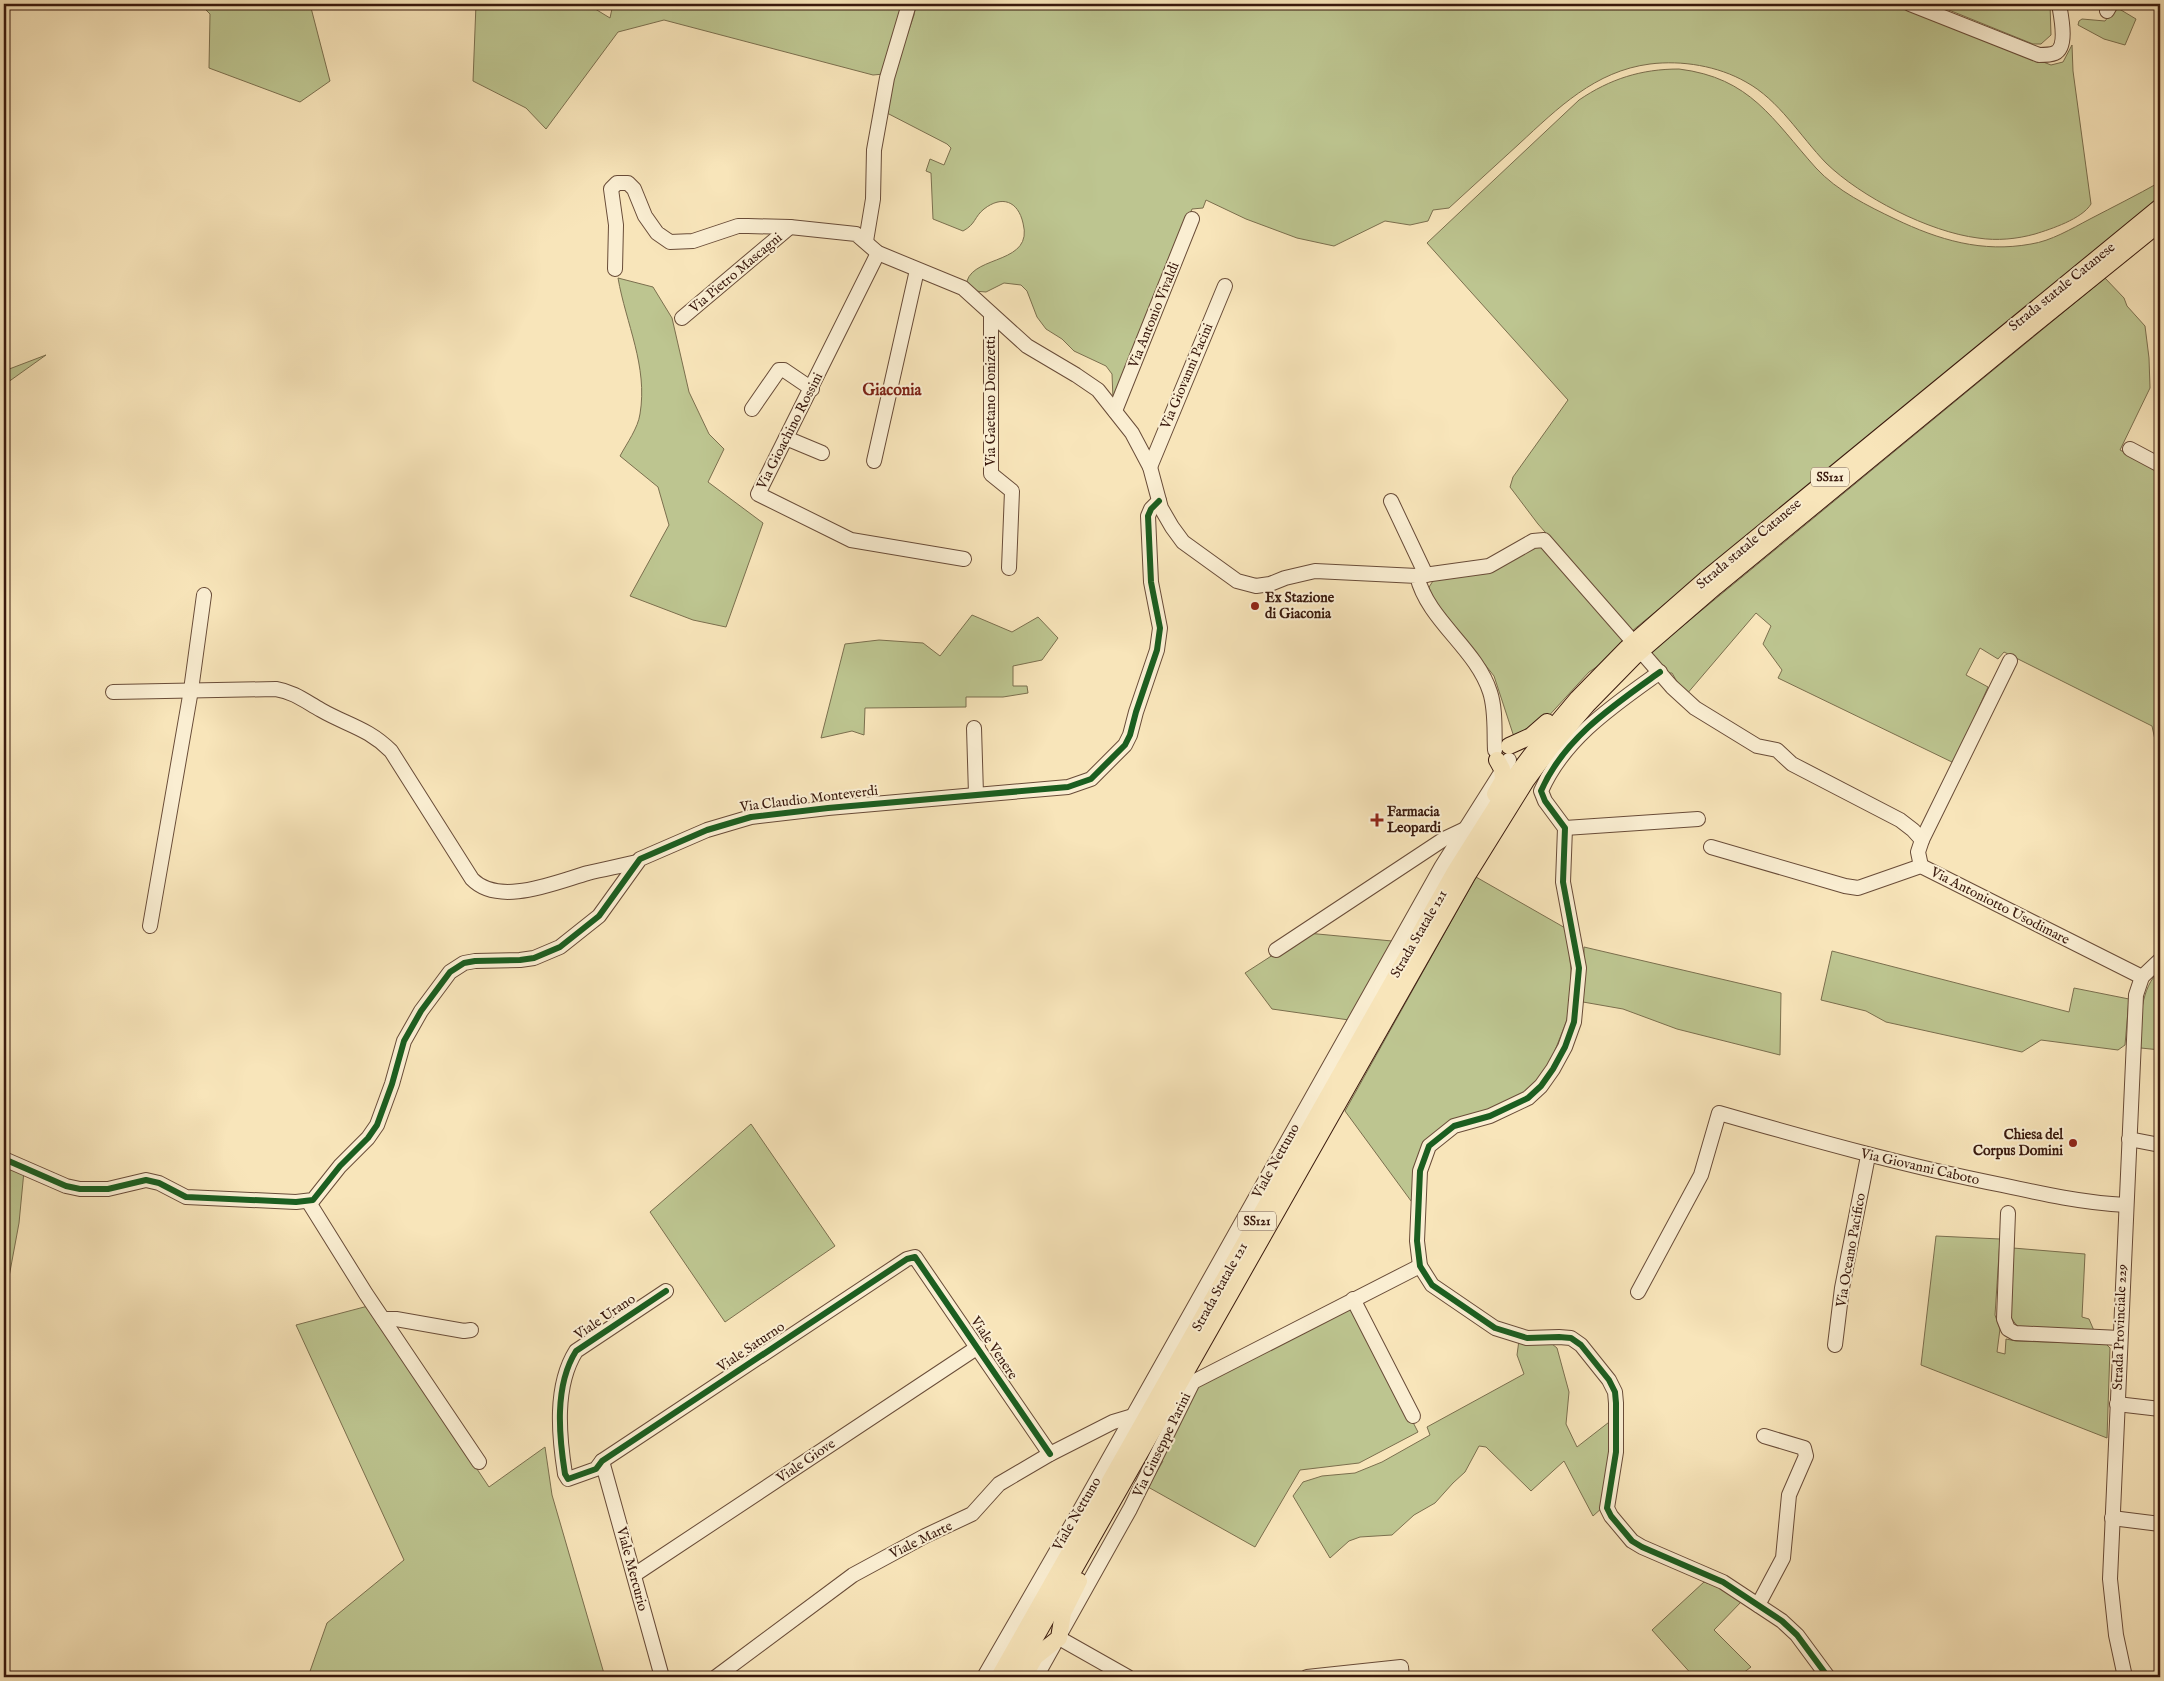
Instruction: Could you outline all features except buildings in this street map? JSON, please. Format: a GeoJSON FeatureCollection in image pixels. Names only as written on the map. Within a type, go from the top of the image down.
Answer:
{"type":"FeatureCollection","features":[{"type":"Feature","properties":{"kind":"main road","name":"Strada statale Catanese"},"geometry":{"type":"LineString","coordinates":[[1506,761],[1541,742],[1602,672],[1706,579],[2160,207]]}},
{"type":"Feature","properties":{"kind":"main road","name":"Strada statale Catanese"},"geometry":{"type":"LineString","coordinates":[[1506,761],[1587,705],[1651,642],[2004,349],[2160,223]]}},
{"type":"Feature","properties":{"kind":"main road"},"geometry":{"type":"LineString","coordinates":[[1506,761],[1574,691],[1602,672]]}},
{"type":"Feature","properties":{"kind":"main road","name":"Strada Statale 121"},"geometry":{"type":"LineString","coordinates":[[999,1677],[1456,870],[1506,761]]}},
{"type":"Feature","properties":{"kind":"main road","name":"Strada Statale 121"},"geometry":{"type":"LineString","coordinates":[[1013,1677],[1467,876],[1506,761]]}},
{"type":"Feature","properties":{"kind":"main road"},"geometry":{"type":"LineString","coordinates":[[1023,1677],[1035,1657],[1059,1638],[1063,1613],[1118,1510],[1125,1480]]}},
{"type":"Feature","properties":{"kind":"street"},"geometry":{"type":"LineString","coordinates":[[866,241],[873,198],[874,150],[887,78],[909,4]]}},
{"type":"Feature","properties":{"kind":"street"},"geometry":{"type":"LineString","coordinates":[[1910,4],[2039,55],[2055,53],[2061,47],[2060,4]]}},
{"type":"Feature","properties":{"kind":"street"},"geometry":{"type":"LineString","coordinates":[[615,269],[616,225],[611,190],[622,182],[628,183],[634,189],[645,216],[657,233],[670,242],[694,241],[738,226],[790,227],[856,234],[878,253],[962,288],[1027,346],[1098,390],[1132,433],[1150,467],[1159,501],[1172,527],[1183,542],[1238,581],[1252,586],[1270,584],[1285,578],[1315,572],[1421,575],[1489,566],[1533,541],[1544,540],[1628,636]]}},
{"type":"Feature","properties":{"kind":"street","name":"Via Antonio Vivaldi"},"geometry":{"type":"LineString","coordinates":[[1115,411],[1192,219]]}},
{"type":"Feature","properties":{"kind":"street","name":"Via Pietro Mascagni"},"geometry":{"type":"LineString","coordinates":[[682,318],[790,227]]}},
{"type":"Feature","properties":{"kind":"street","name":"Via Gioachino Rossini"},"geometry":{"type":"LineString","coordinates":[[878,253],[812,389],[758,494],[851,540],[964,559]]}},
{"type":"Feature","properties":{"kind":"street"},"geometry":{"type":"LineString","coordinates":[[874,461],[917,270]]}},
{"type":"Feature","properties":{"kind":"street","name":"Via Giovanni Pacini"},"geometry":{"type":"LineString","coordinates":[[1150,467],[1225,286]]}},
{"type":"Feature","properties":{"kind":"street","name":"Via Gaetano Donizetti"},"geometry":{"type":"LineString","coordinates":[[991,314],[991,474],[1012,491],[1009,568]]}},
{"type":"Feature","properties":{"kind":"street"},"geometry":{"type":"LineString","coordinates":[[752,409],[779,370],[784,370],[812,389]]}},
{"type":"Feature","properties":{"kind":"street"},"geometry":{"type":"LineString","coordinates":[[786,438],[822,453]]}},
{"type":"Feature","properties":{"kind":"street"},"geometry":{"type":"LineString","coordinates":[[2130,449],[2160,465]]}},
{"type":"Feature","properties":{"kind":"street","name":"Via Claudio Monteverdi"},"geometry":{"type":"LineString","coordinates":[[308,1201],[313,1200],[340,1166],[368,1138],[377,1125],[392,1084],[404,1041],[421,1011],[450,972],[464,963],[474,960],[520,960],[534,958],[560,947],[599,916],[640,859],[708,830],[750,817],[976,794],[1068,787],[1091,779],[1125,745],[1158,650],[1160,628],[1151,582],[1148,516],[1151,509],[1159,501]]}},
{"type":"Feature","properties":{"kind":"street"},"geometry":{"type":"LineString","coordinates":[[1392,501],[1421,575],[1421,593],[1482,673],[1491,693],[1506,761]]}},
{"type":"Feature","properties":{"kind":"street"},"geometry":{"type":"LineString","coordinates":[[150,926],[204,596]]}},
{"type":"Feature","properties":{"kind":"street"},"geometry":{"type":"LineString","coordinates":[[1645,656],[1695,708],[1757,746],[1777,750],[1792,764],[1900,820],[1922,840]]}},
{"type":"Feature","properties":{"kind":"street"},"geometry":{"type":"LineString","coordinates":[[1922,866],[1918,852],[1922,840],[2010,661]]}},
{"type":"Feature","properties":{"kind":"street"},"geometry":{"type":"LineString","coordinates":[[1660,672],[1592,723],[1552,771],[1541,791],[1545,801],[1565,828],[1563,882],[1579,968],[1574,1022],[1565,1047],[1553,1069],[1541,1086],[1528,1098],[1490,1116],[1454,1126],[1429,1146],[1420,1171],[1417,1241],[1420,1266],[1432,1285],[1495,1328],[1527,1338],[1559,1336],[1571,1338],[1582,1344],[1609,1380],[1615,1392],[1616,1452],[1607,1500],[1611,1516],[1632,1541],[1723,1582],[1782,1621],[1797,1635],[1828,1677]]}},
{"type":"Feature","properties":{"kind":"street"},"geometry":{"type":"LineString","coordinates":[[113,692],[276,689],[289,691],[321,710],[366,730],[391,750],[472,879],[478,885],[487,889],[500,891],[531,890],[588,873],[637,862]]}},
{"type":"Feature","properties":{"kind":"street"},"geometry":{"type":"LineString","coordinates":[[974,728],[976,794]]}},
{"type":"Feature","properties":{"kind":"street","name":"Viale Nettuno"},"geometry":{"type":"LineString","coordinates":[[984,1677],[1464,829],[1506,761]]}},
{"type":"Feature","properties":{"kind":"street"},"geometry":{"type":"LineString","coordinates":[[1565,828],[1698,819]]}},
{"type":"Feature","properties":{"kind":"street"},"geometry":{"type":"LineString","coordinates":[[1276,950],[1444,839],[1464,829]]}},
{"type":"Feature","properties":{"kind":"street","name":"Via Antoniotto Usodimare"},"geometry":{"type":"LineString","coordinates":[[1711,848],[1858,888],[1922,866],[2142,977]]}},
{"type":"Feature","properties":{"kind":"street"},"geometry":{"type":"LineString","coordinates":[[2142,977],[2160,960]]}},
{"type":"Feature","properties":{"kind":"street","name":"Strada Provinciale 229"},"geometry":{"type":"LineString","coordinates":[[2125,1677],[2111,1606],[2110,1579],[2136,1002],[2142,977]]}},
{"type":"Feature","properties":{"kind":"street","name":"Via Giovanni Caboto"},"geometry":{"type":"LineString","coordinates":[[1638,1292],[1701,1175],[1718,1113],[1868,1156],[1961,1177],[2093,1204],[2126,1205]]}},
{"type":"Feature","properties":{"kind":"street"},"geometry":{"type":"LineString","coordinates":[[2129,1139],[2160,1145]]}},
{"type":"Feature","properties":{"kind":"street","name":"Via Oceano Pacifico"},"geometry":{"type":"LineString","coordinates":[[1835,1345],[1842,1288],[1868,1156]]}},
{"type":"Feature","properties":{"kind":"street"},"geometry":{"type":"LineString","coordinates":[[4,1159],[66,1186],[92,1191],[108,1190],[146,1180],[159,1183],[186,1197],[228,1200],[308,1201],[383,1319],[479,1462]]}},
{"type":"Feature","properties":{"kind":"street"},"geometry":{"type":"LineString","coordinates":[[2008,1213],[2004,1319],[2008,1329],[2015,1333],[2120,1338]]}},
{"type":"Feature","properties":{"kind":"street","name":"Viale Venere"},"geometry":{"type":"LineString","coordinates":[[916,1257],[1050,1454]]}},
{"type":"Feature","properties":{"kind":"street","name":"Viale Saturno"},"geometry":{"type":"LineString","coordinates":[[602,1462],[907,1259],[916,1257]]}},
{"type":"Feature","properties":{"kind":"street","name":"Via Giuseppe Parini"},"geometry":{"type":"LineString","coordinates":[[1036,1677],[1130,1509],[1194,1382],[1420,1266]]}},
{"type":"Feature","properties":{"kind":"street","name":"Viale Urano"},"geometry":{"type":"LineString","coordinates":[[602,1462],[596,1469],[574,1479],[568,1479],[565,1474],[560,1424],[563,1384],[569,1362],[576,1351],[666,1291]]}},
{"type":"Feature","properties":{"kind":"street"},"geometry":{"type":"LineString","coordinates":[[1353,1299],[1413,1416]]}},
{"type":"Feature","properties":{"kind":"street"},"geometry":{"type":"LineString","coordinates":[[383,1319],[396,1319],[464,1331],[471,1330]]}},
{"type":"Feature","properties":{"kind":"street","name":"Viale Giove"},"geometry":{"type":"LineString","coordinates":[[634,1575],[978,1347]]}},
{"type":"Feature","properties":{"kind":"street"},"geometry":{"type":"LineString","coordinates":[[2117,1404],[2160,1409]]}},
{"type":"Feature","properties":{"kind":"street","name":"Viale Marte"},"geometry":{"type":"LineString","coordinates":[[716,1677],[852,1575],[924,1536],[972,1514],[1000,1484],[1050,1454],[1113,1422],[1133,1416]]}},
{"type":"Feature","properties":{"kind":"street"},"geometry":{"type":"LineString","coordinates":[[1758,1605],[1783,1558],[1789,1495],[1806,1456],[1804,1448],[1764,1436]]}},
{"type":"Feature","properties":{"kind":"street","name":"Viale Mercurio"},"geometry":{"type":"LineString","coordinates":[[602,1462],[662,1677]]}},
{"type":"Feature","properties":{"kind":"street"},"geometry":{"type":"LineString","coordinates":[[2112,1518],[2160,1524]]}},
{"type":"Feature","properties":{"kind":"street"},"geometry":{"type":"LineString","coordinates":[[1059,1638],[1128,1677]]}},
{"type":"Feature","properties":{"kind":"street"},"geometry":{"type":"LineString","coordinates":[[1307,1677],[1401,1667],[1402,1677]]}},
{"type":"Feature","properties":{"kind":"green space"},"geometry":{"type":"Polygon","coordinates":[[[200,4],[310,4],[330,81],[300,102],[209,68],[210,14],[200,4]]]}},
{"type":"Feature","properties":{"kind":"green space"},"geometry":{"type":"Polygon","coordinates":[[[476,4],[587,4],[610,18],[613,4],[904,4],[884,74],[873,75],[664,20],[618,32],[546,129],[526,108],[473,81],[476,4]]]}},
{"type":"Feature","properties":{"kind":"green space"},"geometry":{"type":"Polygon","coordinates":[[[916,4],[1895,4],[2051,65],[2063,62],[2072,45],[2073,71],[2091,204],[2081,214],[2066,223],[2021,237],[1985,239],[1939,229],[1897,211],[1841,176],[1816,153],[1789,119],[1769,98],[1746,82],[1712,68],[1675,63],[1650,64],[1612,74],[1579,93],[1548,117],[1449,208],[1433,210],[1428,221],[1410,225],[1385,221],[1334,246],[1297,238],[1246,219],[1206,200],[1203,208],[1192,209],[1113,399],[1112,374],[1106,366],[1074,351],[1062,339],[1046,329],[1037,317],[1027,291],[1021,285],[1004,283],[986,292],[974,291],[967,281],[972,273],[981,267],[1012,253],[1020,246],[1024,236],[1023,223],[1021,216],[1013,205],[1003,201],[991,205],[984,209],[970,226],[963,231],[933,219],[931,173],[926,171],[930,159],[944,165],[951,148],[947,144],[885,112],[891,82],[916,4]]]}},
{"type":"Feature","properties":{"kind":"green space"},"geometry":{"type":"Polygon","coordinates":[[[1934,4],[2050,4],[2051,35],[2041,44],[2033,44],[1934,4]]]}},
{"type":"Feature","properties":{"kind":"green space"},"geometry":{"type":"Polygon","coordinates":[[[2116,7],[2136,19],[2125,45],[2104,39],[2078,25],[2082,19],[2105,21],[2116,7]]]}},
{"type":"Feature","properties":{"kind":"green space"},"geometry":{"type":"Polygon","coordinates":[[[1665,69],[1679,69],[1725,81],[1742,91],[1772,118],[1816,168],[1833,184],[1885,214],[1944,239],[1978,246],[1995,247],[2031,244],[2061,234],[2160,182],[2160,198],[1632,631],[1538,524],[1510,487],[1513,477],[1568,400],[1427,243],[1579,100],[1602,86],[1626,77],[1665,69]]]}},
{"type":"Feature","properties":{"kind":"green space"},"geometry":{"type":"Polygon","coordinates":[[[618,278],[653,287],[672,318],[689,392],[709,434],[724,449],[708,482],[763,523],[726,627],[693,620],[630,596],[669,525],[658,487],[620,456],[637,425],[642,396],[639,362],[618,278]]]}},
{"type":"Feature","properties":{"kind":"green space"},"geometry":{"type":"Polygon","coordinates":[[[2105,278],[2124,298],[2127,306],[2145,326],[2149,358],[2150,388],[2120,450],[2160,471],[2160,763],[2152,726],[2004,652],[1998,659],[1980,648],[1966,675],[1988,687],[1954,763],[1778,678],[1782,670],[1763,644],[1771,626],[1756,613],[1686,695],[1672,673],[1668,673],[1651,652],[2105,278]]]}},
{"type":"Feature","properties":{"kind":"green space"},"geometry":{"type":"Polygon","coordinates":[[[46,355],[4,385],[4,371],[46,355]]]}},
{"type":"Feature","properties":{"kind":"green space"},"geometry":{"type":"Polygon","coordinates":[[[1542,547],[1625,638],[1604,662],[1589,672],[1544,721],[1514,737],[1494,676],[1432,597],[1429,587],[1435,578],[1530,548],[1542,547]]]}},
{"type":"Feature","properties":{"kind":"green space"},"geometry":{"type":"Polygon","coordinates":[[[972,615],[1012,632],[1038,617],[1058,638],[1042,660],[1013,666],[1013,686],[1027,686],[1028,693],[1003,697],[966,697],[966,707],[865,708],[864,735],[852,731],[821,738],[845,644],[879,640],[923,643],[940,656],[972,615]]]}},
{"type":"Feature","properties":{"kind":"green space"},"geometry":{"type":"Polygon","coordinates":[[[1476,877],[1567,929],[1571,970],[1567,1020],[1548,1068],[1524,1094],[1436,1132],[1414,1205],[1345,1111],[1476,877]]]}},
{"type":"Feature","properties":{"kind":"green space"},"geometry":{"type":"Polygon","coordinates":[[[1307,933],[1392,941],[1349,1020],[1272,1009],[1245,973],[1307,933]]]}},
{"type":"Feature","properties":{"kind":"green space"},"geometry":{"type":"Polygon","coordinates":[[[1584,947],[1781,993],[1780,1055],[1677,1029],[1623,1009],[1583,1002],[1584,947]]]}},
{"type":"Feature","properties":{"kind":"green space"},"geometry":{"type":"Polygon","coordinates":[[[1832,951],[2069,1012],[2074,988],[2129,999],[2125,1045],[2118,1050],[2041,1040],[2022,1052],[1886,1022],[1866,1011],[1821,1000],[1832,951]]]}},
{"type":"Feature","properties":{"kind":"green space"},"geometry":{"type":"Polygon","coordinates":[[[2160,970],[2160,1050],[2141,1048],[2138,1045],[2145,995],[2153,977],[2160,970]]]}},
{"type":"Feature","properties":{"kind":"green space"},"geometry":{"type":"Polygon","coordinates":[[[751,1124],[835,1246],[725,1322],[650,1212],[751,1124]]]}},
{"type":"Feature","properties":{"kind":"green space"},"geometry":{"type":"Polygon","coordinates":[[[4,1162],[24,1171],[19,1223],[4,1304],[4,1162]]]}},
{"type":"Feature","properties":{"kind":"green space"},"geometry":{"type":"Polygon","coordinates":[[[1936,1236],[2000,1239],[1995,1315],[2000,1329],[1997,1352],[2005,1354],[2006,1339],[2106,1344],[2110,1348],[2107,1438],[1921,1365],[1936,1236]]]}},
{"type":"Feature","properties":{"kind":"green space"},"geometry":{"type":"Polygon","coordinates":[[[2013,1248],[2085,1254],[2082,1317],[2089,1319],[2095,1333],[2018,1327],[2011,1318],[2013,1248]]]}},
{"type":"Feature","properties":{"kind":"green space"},"geometry":{"type":"Polygon","coordinates":[[[1349,1305],[1354,1308],[1418,1432],[1359,1463],[1300,1470],[1255,1547],[1148,1487],[1163,1461],[1160,1458],[1195,1386],[1349,1305]]]}},
{"type":"Feature","properties":{"kind":"green space"},"geometry":{"type":"Polygon","coordinates":[[[368,1306],[489,1487],[545,1447],[552,1495],[605,1677],[308,1677],[327,1623],[404,1560],[296,1325],[368,1306]]]}},
{"type":"Feature","properties":{"kind":"green space"},"geometry":{"type":"Polygon","coordinates":[[[1519,1340],[1552,1344],[1557,1348],[1569,1392],[1566,1424],[1577,1447],[1613,1419],[1603,1507],[1593,1516],[1564,1461],[1531,1491],[1486,1447],[1479,1446],[1465,1472],[1435,1503],[1414,1515],[1392,1535],[1360,1537],[1349,1541],[1330,1558],[1293,1496],[1303,1482],[1322,1476],[1355,1473],[1382,1462],[1430,1435],[1427,1427],[1524,1374],[1517,1355],[1519,1340]]]}},
{"type":"Feature","properties":{"kind":"green space"},"geometry":{"type":"Polygon","coordinates":[[[1704,1582],[1722,1588],[1742,1601],[1714,1630],[1751,1667],[1738,1677],[1694,1677],[1652,1630],[1704,1582]]]}},
{"type":"Feature","properties":{"kind":"cycle path"},"geometry":{"type":"LineString","coordinates":[[4,1159],[66,1186],[80,1189],[108,1189],[146,1180],[159,1183],[186,1197],[296,1202],[313,1200],[340,1166],[368,1138],[377,1125],[392,1084],[404,1041],[421,1011],[450,972],[464,963],[534,958],[560,947],[599,916],[640,859],[707,830],[751,817],[828,808],[1068,787],[1091,779],[1125,745],[1130,735],[1157,650],[1160,628],[1151,582],[1148,516],[1151,509],[1159,501]]}},
{"type":"Feature","properties":{"kind":"cycle path"},"geometry":{"type":"LineString","coordinates":[[1660,672],[1592,724],[1563,755],[1541,791],[1545,801],[1565,828],[1563,882],[1579,968],[1574,1022],[1565,1047],[1553,1069],[1541,1086],[1528,1098],[1490,1116],[1454,1126],[1429,1146],[1420,1171],[1417,1241],[1420,1266],[1432,1285],[1495,1328],[1527,1338],[1571,1338],[1581,1345],[1609,1380],[1615,1392],[1616,1452],[1607,1508],[1611,1516],[1632,1541],[1723,1582],[1782,1621],[1797,1635],[1828,1677]]}},
{"type":"Feature","properties":{"kind":"cycle path"},"geometry":{"type":"LineString","coordinates":[[666,1291],[576,1351],[569,1365],[561,1395],[560,1428],[565,1474],[568,1479],[596,1469],[602,1461],[907,1259],[915,1257],[1050,1454]]}},
{"type":"Feature","properties":{"kind":"place","name":"Ex Stazione di Giaconia"},"geometry":{"type":"Point","coordinates":[1255,606]}},
{"type":"Feature","properties":{"kind":"place","name":"Farmacia Leopardi"},"geometry":{"type":"Point","coordinates":[1377,820]}},
{"type":"Feature","properties":{"kind":"place","name":"Chiesa del Corpus Domini"},"geometry":{"type":"Point","coordinates":[2073,1143]}},
{"type":"Feature","properties":{"kind":"district","name":"Giaconia"},"geometry":{"type":"Point","coordinates":[892,391]}}]}
